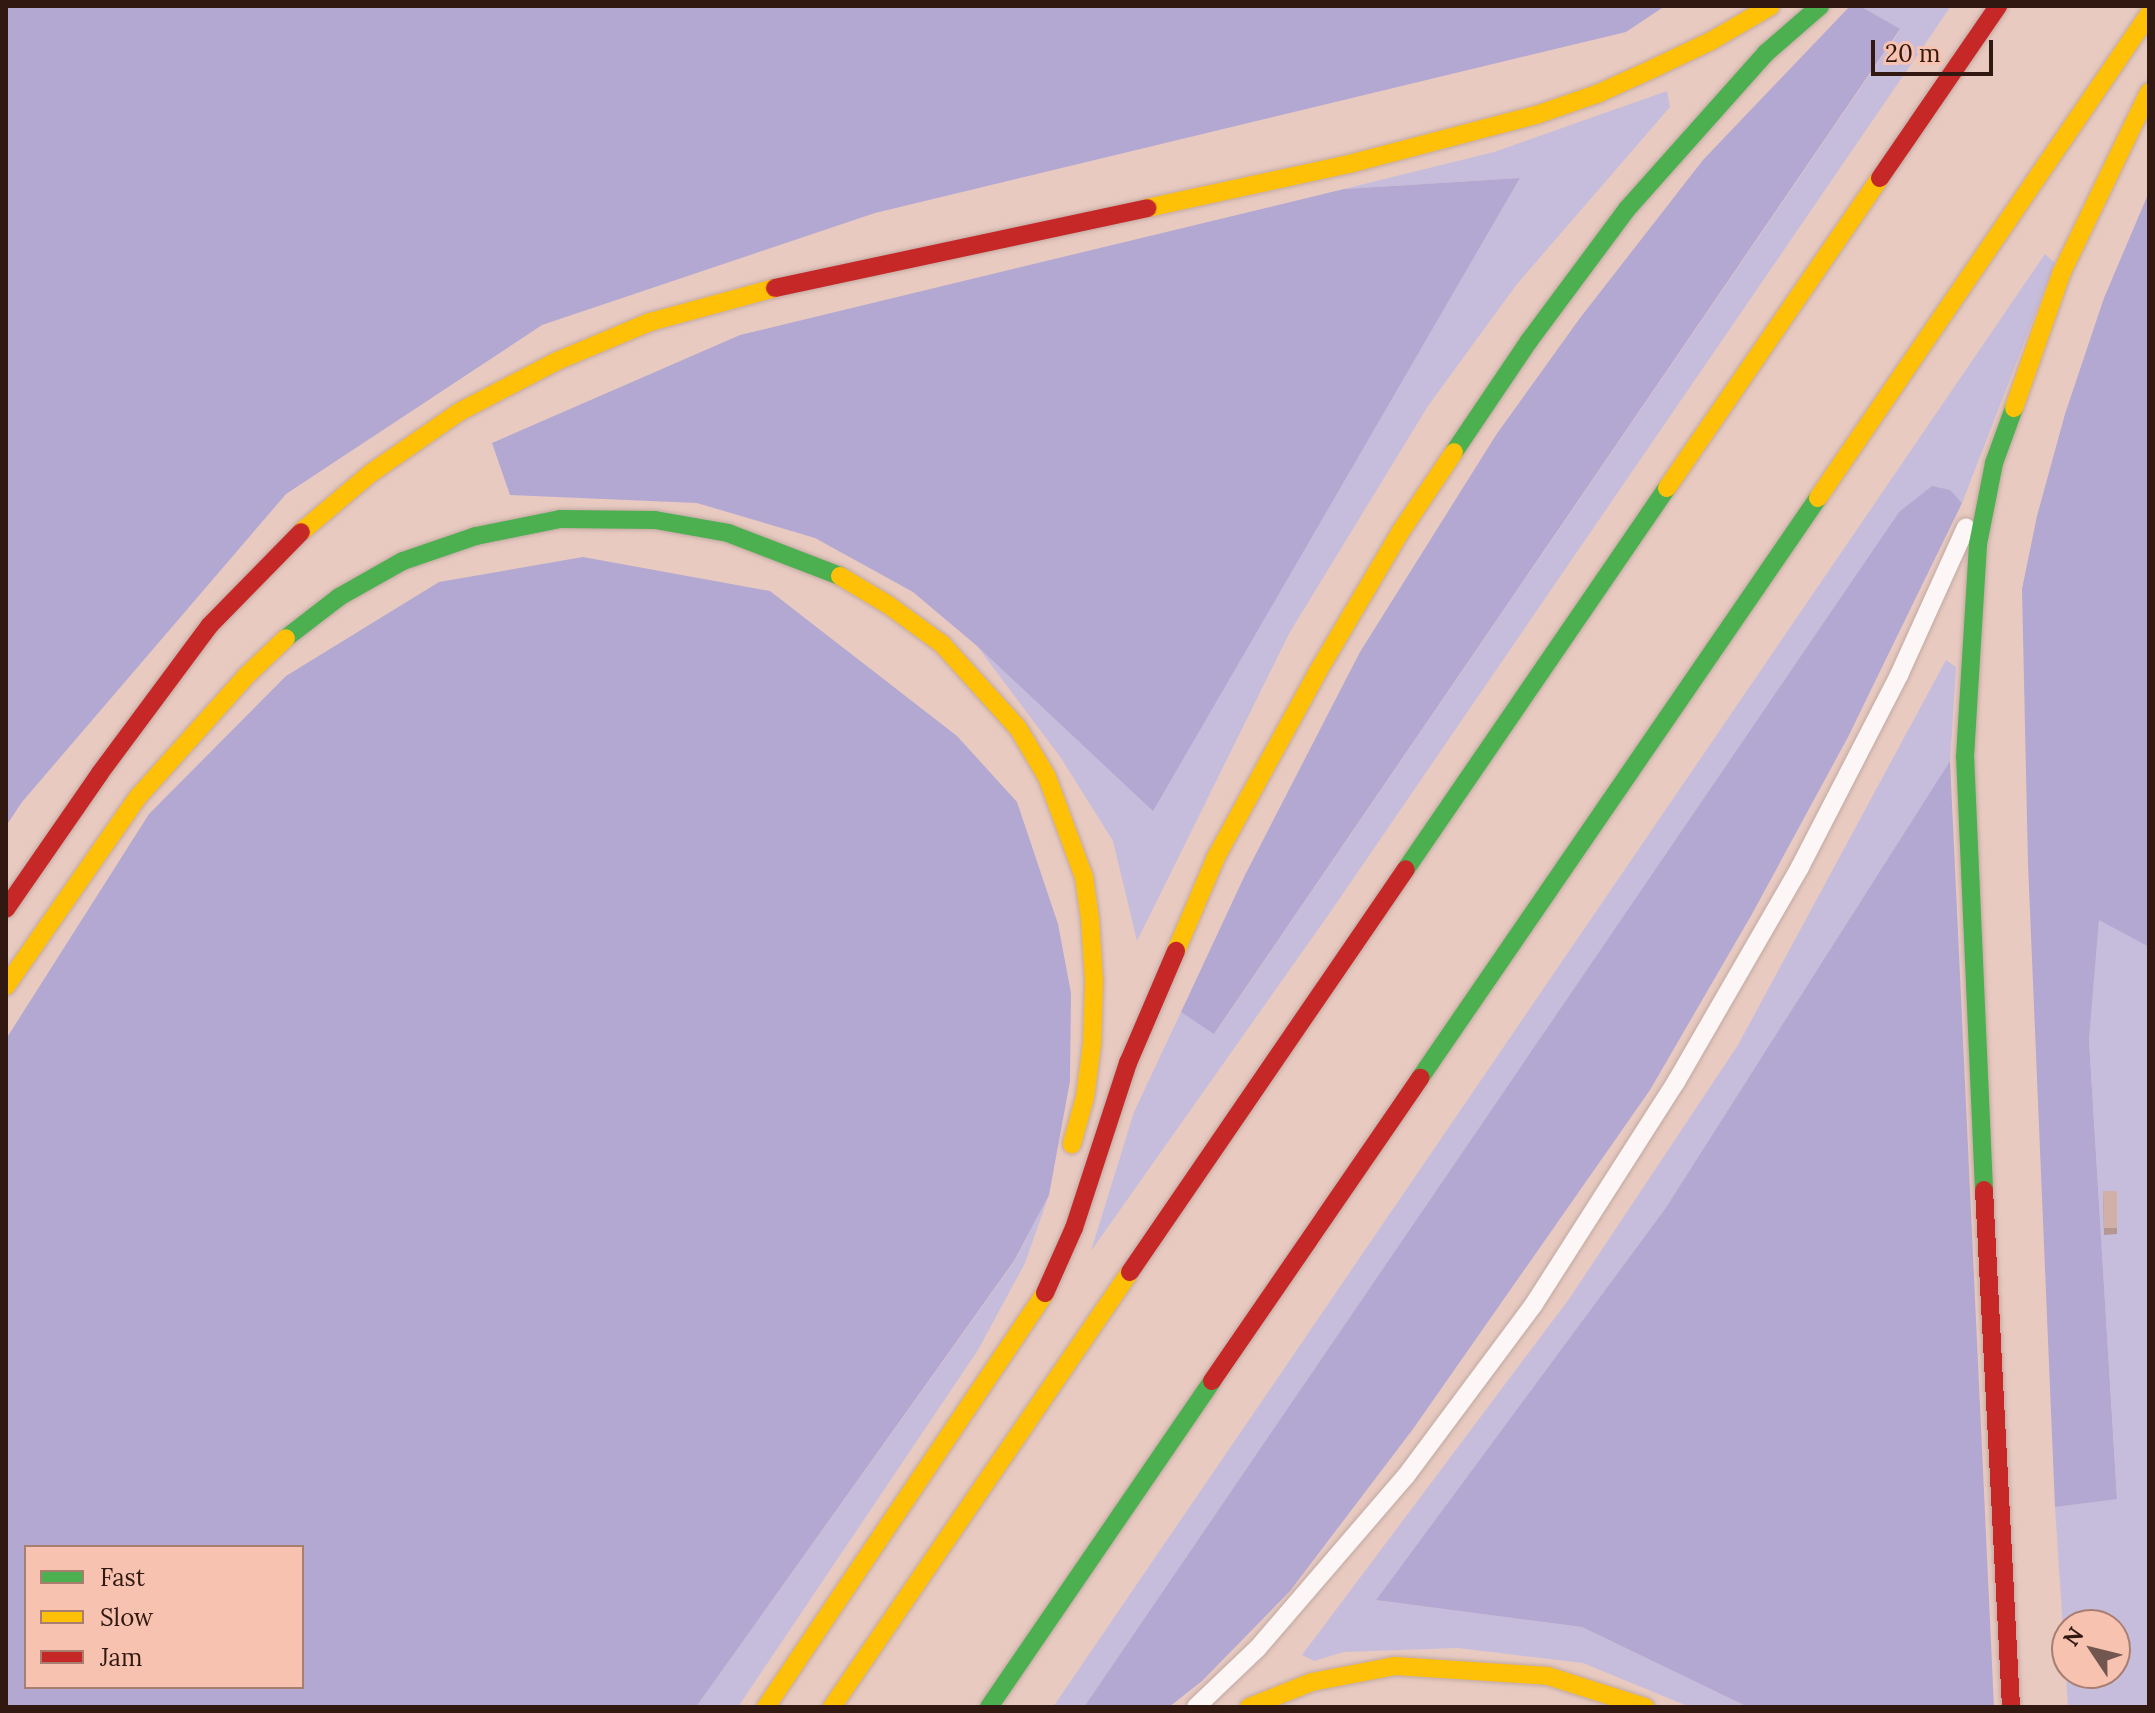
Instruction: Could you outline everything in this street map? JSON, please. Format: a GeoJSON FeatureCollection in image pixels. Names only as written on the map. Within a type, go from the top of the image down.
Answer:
{"type":"FeatureCollection","features":[{"type":"Feature","properties":{"kind":"highway"},"geometry":{"type":"LineString","coordinates":[[6,909],[100,773],[210,625],[286,544],[371,473],[459,412],[543,368],[650,322],[750,293],[1364,160],[1536,115],[1597,94],[1652,69],[1711,41],[1771,6]]}},
{"type":"Feature","properties":{"kind":"highway"},"geometry":{"type":"LineString","coordinates":[[766,1707],[989,1380],[1050,1285],[1074,1228],[1128,1063],[1216,857],[1317,673],[1401,531],[1529,341],[1627,209],[1766,53],[1820,6]]}},
{"type":"Feature","properties":{"kind":"highway"},"geometry":{"type":"LineString","coordinates":[[832,1707],[1998,6]]}},
{"type":"Feature","properties":{"kind":"highway"},"geometry":{"type":"LineString","coordinates":[[989,1707],[2149,14]]}},
{"type":"Feature","properties":{"kind":"highway"},"geometry":{"type":"LineString","coordinates":[[2011,1707],[1979,1104],[1965,757],[1978,544],[1994,463],[2062,272],[2149,92]]}},
{"type":"Feature","properties":{"kind":"highway"},"geometry":{"type":"LineString","coordinates":[[6,986],[138,797],[246,676],[293,631],[339,597],[403,561],[476,536],[560,519],[655,520],[728,533],[828,569],[887,604],[942,644],[1025,739],[1047,777],[1072,839],[1084,877],[1090,919],[1094,981],[1092,1044],[1085,1097],[1065,1167]]}},
{"type":"Feature","properties":{"kind":"highway"},"geometry":{"type":"LineString","coordinates":[[989,1380],[1027,1284]]}},
{"type":"Feature","properties":{"kind":"highway"},"geometry":{"type":"LineString","coordinates":[[1249,1707],[1312,1682],[1395,1666],[1474,1668],[1548,1676],[1645,1707]]}},
{"type":"Feature","properties":{"kind":"lane"},"geometry":{"type":"LineString","coordinates":[[1196,1707],[1257,1649],[1406,1476],[1534,1304],[1668,1096],[1800,867],[1899,675],[1994,463]]}},
{"type":"Feature","properties":{"kind":"shaded area"},"geometry":{"type":"Polygon","coordinates":[[[6,6],[1665,6],[1626,32],[875,213],[542,325],[286,494],[22,802],[6,826],[6,6]]]}},
{"type":"Feature","properties":{"kind":"shaded area"},"geometry":{"type":"Polygon","coordinates":[[[1850,6],[1860,6],[1900,29],[1214,1034],[1181,1012],[1245,875],[1360,652],[1496,435],[1580,318],[1703,160],[1850,6]]]}},
{"type":"Feature","properties":{"kind":"shaded area"},"geometry":{"type":"Polygon","coordinates":[[[1860,6],[1951,6],[1329,914],[1091,1251],[1134,1112],[1181,1012],[1215,1033],[1900,30],[1860,6]]]}},
{"type":"Feature","properties":{"kind":"shaded area"},"geometry":{"type":"Polygon","coordinates":[[[1667,91],[1670,107],[1517,284],[1428,406],[1290,632],[1137,941],[1113,841],[1061,758],[977,646],[1153,810],[1520,178],[1344,189],[1494,152],[1667,91]]]}},
{"type":"Feature","properties":{"kind":"shaded area"},"geometry":{"type":"Polygon","coordinates":[[[1520,178],[1153,811],[977,646],[913,592],[815,538],[697,503],[510,495],[492,443],[740,335],[1344,189],[1520,178]]]}},
{"type":"Feature","properties":{"kind":"shaded area"},"geometry":{"type":"Polygon","coordinates":[[[2149,192],[2149,947],[2099,920],[2089,1040],[2117,1499],[2055,1507],[2028,864],[2022,589],[2037,516],[2065,414],[2104,298],[2149,192]]]}},
{"type":"Feature","properties":{"kind":"shaded area"},"geometry":{"type":"Polygon","coordinates":[[[2045,254],[2055,263],[1962,503],[1949,490],[1899,512],[1084,1707],[1053,1707],[2045,254]]]}},
{"type":"Feature","properties":{"kind":"shaded area"},"geometry":{"type":"Polygon","coordinates":[[[1932,486],[1950,490],[1962,503],[1848,737],[1752,914],[1650,1090],[1413,1429],[1290,1591],[1202,1681],[1169,1707],[1084,1707],[1899,512],[1932,486]]]}},
{"type":"Feature","properties":{"kind":"shaded area"},"geometry":{"type":"Polygon","coordinates":[[[583,557],[770,591],[957,736],[1017,802],[1058,924],[1071,993],[1070,1081],[1049,1195],[1014,1261],[696,1707],[6,1707],[6,1039],[149,814],[286,676],[439,582],[583,557]]]}},
{"type":"Feature","properties":{"kind":"shaded area"},"geometry":{"type":"Polygon","coordinates":[[[1946,660],[1956,667],[1950,761],[1665,1209],[1376,1600],[1582,1627],[1748,1707],[1690,1707],[1583,1663],[1458,1648],[1344,1652],[1314,1661],[1302,1655],[1569,1299],[1738,1045],[1946,660]]]}},
{"type":"Feature","properties":{"kind":"shaded area"},"geometry":{"type":"Polygon","coordinates":[[[1950,761],[1994,1707],[1748,1707],[1582,1627],[1376,1600],[1665,1209],[1950,761]]]}},
{"type":"Feature","properties":{"kind":"shaded area"},"geometry":{"type":"Polygon","coordinates":[[[2099,919],[2149,947],[2149,1707],[2068,1707],[2067,1689],[2131,1689],[2131,1609],[2062,1609],[2055,1507],[2117,1498],[2089,1040],[2099,919]]]}},
{"type":"Feature","properties":{"kind":"shaded area"},"geometry":{"type":"Polygon","coordinates":[[[1049,1195],[1025,1263],[978,1350],[738,1707],[696,1707],[1014,1262],[1049,1195]]]}},
{"type":"Feature","properties":{"kind":"building"},"geometry":{"type":"Polygon","coordinates":[[[2103,1191],[2117,1191],[2117,1228],[2104,1228],[2103,1191]]]}},
{"type":"Feature","properties":{"kind":"traffic: fast"},"geometry":{"type":"LineString","coordinates":[[1454,452],[1529,341],[1627,209],[1766,53],[1820,6]]}},
{"type":"Feature","properties":{"kind":"traffic: fast"},"geometry":{"type":"LineString","coordinates":[[1984,1190],[1965,757],[1978,544],[1994,463],[2014,408]]}},
{"type":"Feature","properties":{"kind":"traffic: fast"},"geometry":{"type":"LineString","coordinates":[[1406,869],[1667,488]]}},
{"type":"Feature","properties":{"kind":"traffic: fast"},"geometry":{"type":"LineString","coordinates":[[1420,1078],[1818,498]]}},
{"type":"Feature","properties":{"kind":"traffic: fast"},"geometry":{"type":"LineString","coordinates":[[286,638],[339,597],[403,561],[476,536],[560,519],[655,520],[728,533],[840,576]]}},
{"type":"Feature","properties":{"kind":"traffic: fast"},"geometry":{"type":"LineString","coordinates":[[989,1707],[1212,1381]]}},
{"type":"Feature","properties":{"kind":"traffic: slow"},"geometry":{"type":"LineString","coordinates":[[1147,208],[1349,164],[1536,115],[1597,94],[1652,69],[1711,41],[1771,6]]}},
{"type":"Feature","properties":{"kind":"traffic: slow"},"geometry":{"type":"LineString","coordinates":[[1818,498],[2149,14]]}},
{"type":"Feature","properties":{"kind":"traffic: slow"},"geometry":{"type":"LineString","coordinates":[[2014,408],[2062,272],[2149,92]]}},
{"type":"Feature","properties":{"kind":"traffic: slow"},"geometry":{"type":"LineString","coordinates":[[1667,488],[1880,178]]}},
{"type":"Feature","properties":{"kind":"traffic: slow"},"geometry":{"type":"LineString","coordinates":[[301,532],[371,473],[459,412],[557,361],[650,322],[775,288]]}},
{"type":"Feature","properties":{"kind":"traffic: slow"},"geometry":{"type":"LineString","coordinates":[[1176,951],[1216,857],[1317,673],[1401,531],[1454,452]]}},
{"type":"Feature","properties":{"kind":"traffic: slow"},"geometry":{"type":"LineString","coordinates":[[840,576],[887,604],[942,644],[1018,728],[1047,777],[1084,877],[1090,919],[1094,981],[1092,1044],[1085,1097],[1072,1144]]}},
{"type":"Feature","properties":{"kind":"traffic: slow"},"geometry":{"type":"LineString","coordinates":[[6,986],[138,797],[246,676],[286,638]]}},
{"type":"Feature","properties":{"kind":"traffic: slow"},"geometry":{"type":"LineString","coordinates":[[832,1707],[1130,1272]]}},
{"type":"Feature","properties":{"kind":"traffic: slow"},"geometry":{"type":"LineString","coordinates":[[766,1707],[1045,1293]]}},
{"type":"Feature","properties":{"kind":"traffic: slow"},"geometry":{"type":"LineString","coordinates":[[1249,1707],[1312,1682],[1395,1666],[1548,1676],[1645,1707]]}},
{"type":"Feature","properties":{"kind":"traffic: jam"},"geometry":{"type":"LineString","coordinates":[[1880,178],[1998,6]]}},
{"type":"Feature","properties":{"kind":"traffic: jam"},"geometry":{"type":"LineString","coordinates":[[775,288],[1147,208]]}},
{"type":"Feature","properties":{"kind":"traffic: jam"},"geometry":{"type":"LineString","coordinates":[[6,909],[100,773],[210,625],[301,532]]}},
{"type":"Feature","properties":{"kind":"traffic: jam"},"geometry":{"type":"LineString","coordinates":[[1130,1272],[1406,869]]}},
{"type":"Feature","properties":{"kind":"traffic: jam"},"geometry":{"type":"LineString","coordinates":[[1045,1293],[1074,1228],[1128,1063],[1176,951]]}},
{"type":"Feature","properties":{"kind":"traffic: jam"},"geometry":{"type":"LineString","coordinates":[[1212,1381],[1420,1078]]}},
{"type":"Feature","properties":{"kind":"traffic: jam"},"geometry":{"type":"LineString","coordinates":[[1984,1190],[2011,1707]]}}]}
